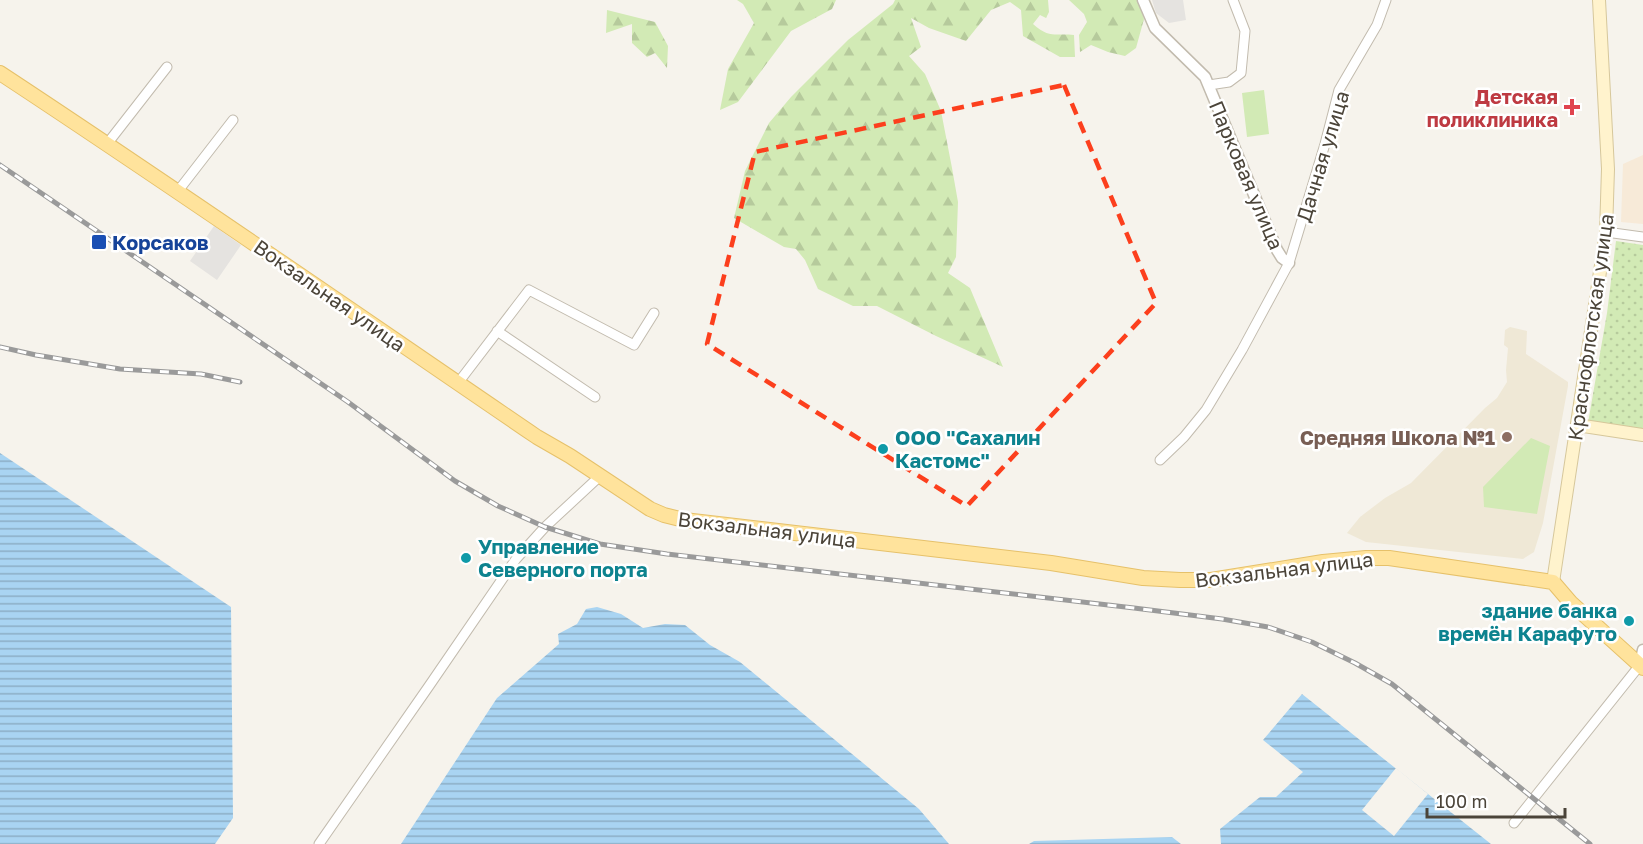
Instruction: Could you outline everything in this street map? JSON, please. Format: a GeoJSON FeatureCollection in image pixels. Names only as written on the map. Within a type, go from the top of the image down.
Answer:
{"type":"FeatureCollection","features":[{"type":"Feature","properties":{"kind":"main road","name":"Краснофлотская улица"},"geometry":{"type":"LineString","coordinates":[[1553,582],[1606,232],[1608,169],[1599,0]]}},
{"type":"Feature","properties":{"kind":"main road","name":"Вокзальная улица"},"geometry":{"type":"LineString","coordinates":[[0,73],[178,191],[537,437],[650,509],[664,515],[684,520],[1051,563],[1143,578],[1211,580],[1323,562],[1389,558],[1553,582]]}},
{"type":"Feature","properties":{"kind":"main road"},"geometry":{"type":"LineString","coordinates":[[1577,425],[1643,435]]}},
{"type":"Feature","properties":{"kind":"main road"},"geometry":{"type":"LineString","coordinates":[[1553,582],[1579,610],[1642,667]]}},
{"type":"Feature","properties":{"kind":"street","name":"Парковая улица"},"geometry":{"type":"LineString","coordinates":[[1143,0],[1155,28],[1205,77],[1277,250],[1289,263]]}},
{"type":"Feature","properties":{"kind":"street","name":"Парковая улица"},"geometry":{"type":"LineString","coordinates":[[1209,85],[1229,82],[1241,73],[1245,30],[1233,0]]}},
{"type":"Feature","properties":{"kind":"street","name":"Дачная улица"},"geometry":{"type":"LineString","coordinates":[[1160,460],[1184,437],[1206,410],[1242,350],[1289,263],[1339,90],[1377,25],[1386,0]]}},
{"type":"Feature","properties":{"kind":"street"},"geometry":{"type":"LineString","coordinates":[[107,144],[167,67]]}},
{"type":"Feature","properties":{"kind":"street"},"geometry":{"type":"LineString","coordinates":[[178,191],[233,120]]}},
{"type":"Feature","properties":{"kind":"street"},"geometry":{"type":"LineString","coordinates":[[1606,232],[1643,237]]}},
{"type":"Feature","properties":{"kind":"street"},"geometry":{"type":"LineString","coordinates":[[458,383],[529,290],[634,345],[654,313]]}},
{"type":"Feature","properties":{"kind":"street"},"geometry":{"type":"LineString","coordinates":[[497,331],[595,398]]}},
{"type":"Feature","properties":{"kind":"street"},"geometry":{"type":"LineString","coordinates":[[319,844],[516,559],[545,527],[600,476]]}},
{"type":"Feature","properties":{"kind":"street"},"geometry":{"type":"LineString","coordinates":[[1514,823],[1642,667],[1643,650]]}},
{"type":"Feature","properties":{"kind":"highlighted area"},"geometry":{"type":"Polygon","coordinates":[[[1064,85],[1156,303],[967,506],[707,344],[755,152],[1064,85]]]}},
{"type":"Feature","properties":{"kind":"shaded area"},"geometry":{"type":"Polygon","coordinates":[[[1152,0],[1183,0],[1186,20],[1169,23],[1156,13],[1152,0]]]}},
{"type":"Feature","properties":{"kind":"shaded area"},"geometry":{"type":"Polygon","coordinates":[[[1643,155],[1643,224],[1621,222],[1623,164],[1643,155]]]}},
{"type":"Feature","properties":{"kind":"shaded area"},"geometry":{"type":"Polygon","coordinates":[[[214,226],[241,245],[217,280],[190,261],[214,226]]]}},
{"type":"Feature","properties":{"kind":"shaded area","name":"Средняя Школа №1"},"geometry":{"type":"Polygon","coordinates":[[[1510,327],[1527,331],[1526,354],[1568,382],[1543,523],[1534,552],[1523,559],[1366,542],[1347,533],[1360,517],[1385,498],[1411,483],[1497,398],[1507,382],[1508,348],[1504,345],[1505,330],[1510,327]]]}},
{"type":"Feature","properties":{"kind":"green space"},"geometry":{"type":"Polygon","coordinates":[[[737,0],[836,0],[832,9],[791,31],[738,102],[720,110],[728,69],[754,23],[743,4],[737,0]]]}},
{"type":"Feature","properties":{"kind":"green space"},"geometry":{"type":"Polygon","coordinates":[[[895,0],[1048,0],[1049,12],[1046,18],[1040,15],[1033,24],[1048,34],[1074,35],[1075,57],[1060,57],[1023,36],[1021,10],[1010,2],[991,10],[966,41],[929,28],[911,18],[921,47],[909,56],[925,74],[941,111],[958,202],[956,257],[948,273],[970,288],[1003,367],[877,306],[853,306],[818,289],[805,260],[796,249],[784,247],[734,218],[745,171],[769,123],[791,97],[848,40],[895,0]]]}},
{"type":"Feature","properties":{"kind":"green space"},"geometry":{"type":"Polygon","coordinates":[[[1069,0],[1138,0],[1144,19],[1136,48],[1125,56],[1091,45],[1080,52],[1079,35],[1087,22],[1084,14],[1069,0]]]}},
{"type":"Feature","properties":{"kind":"green space"},"geometry":{"type":"Polygon","coordinates":[[[607,10],[655,22],[668,46],[667,68],[655,53],[647,57],[632,43],[632,24],[606,33],[607,10]]]}},
{"type":"Feature","properties":{"kind":"green space"},"geometry":{"type":"Polygon","coordinates":[[[1264,90],[1269,134],[1247,137],[1242,93],[1264,90]]]}},
{"type":"Feature","properties":{"kind":"green space"},"geometry":{"type":"Polygon","coordinates":[[[1616,241],[1643,245],[1643,431],[1588,423],[1607,313],[1616,241]]]}},
{"type":"Feature","properties":{"kind":"green space"},"geometry":{"type":"Polygon","coordinates":[[[1531,438],[1550,446],[1537,514],[1484,507],[1483,487],[1531,438]]]}},
{"type":"Feature","properties":{"kind":"water"},"geometry":{"type":"Polygon","coordinates":[[[0,453],[231,607],[233,818],[215,844],[0,844],[0,453]]]}},
{"type":"Feature","properties":{"kind":"water"},"geometry":{"type":"Polygon","coordinates":[[[597,607],[621,614],[643,628],[665,624],[685,625],[710,645],[740,662],[919,809],[949,844],[401,844],[497,698],[559,644],[558,634],[577,624],[586,609],[597,607]]]}},
{"type":"Feature","properties":{"kind":"water"},"geometry":{"type":"Polygon","coordinates":[[[1302,694],[1491,844],[1221,844],[1220,829],[1260,797],[1276,797],[1303,772],[1263,740],[1302,694]]]}},
{"type":"Feature","properties":{"kind":"water"},"geometry":{"type":"Polygon","coordinates":[[[1172,837],[1181,844],[1029,844],[1034,841],[1172,837]]]}},
{"type":"Feature","properties":{"kind":"pier"},"geometry":{"type":"Polygon","coordinates":[[[1396,768],[1428,794],[1394,836],[1362,810],[1396,768]]]}},
{"type":"Feature","properties":{"kind":"railway"},"geometry":{"type":"LineString","coordinates":[[0,165],[348,402],[455,481],[498,506],[545,527],[600,544],[667,554],[1134,608],[1268,627],[1312,642],[1392,684],[1590,844]]}},
{"type":"Feature","properties":{"kind":"railway"},"geometry":{"type":"LineString","coordinates":[[0,347],[120,369],[201,374],[240,382]]}},
{"type":"Feature","properties":{"kind":"place","name":"Детская поликлиника"},"geometry":{"type":"Point","coordinates":[1572,107]}},
{"type":"Feature","properties":{"kind":"place","name":"Корсаков"},"geometry":{"type":"Point","coordinates":[99,242]}},
{"type":"Feature","properties":{"kind":"place","name":"Средняя Школа №1"},"geometry":{"type":"Point","coordinates":[1507,437]}},
{"type":"Feature","properties":{"kind":"place","name":"ООО \"Сахалин Кастомс\""},"geometry":{"type":"Point","coordinates":[883,449]}},
{"type":"Feature","properties":{"kind":"place","name":"Управление Северного порта"},"geometry":{"type":"Point","coordinates":[466,558]}},
{"type":"Feature","properties":{"kind":"place","name":"здание банка времён Карафуто"},"geometry":{"type":"Point","coordinates":[1629,621]}}]}
